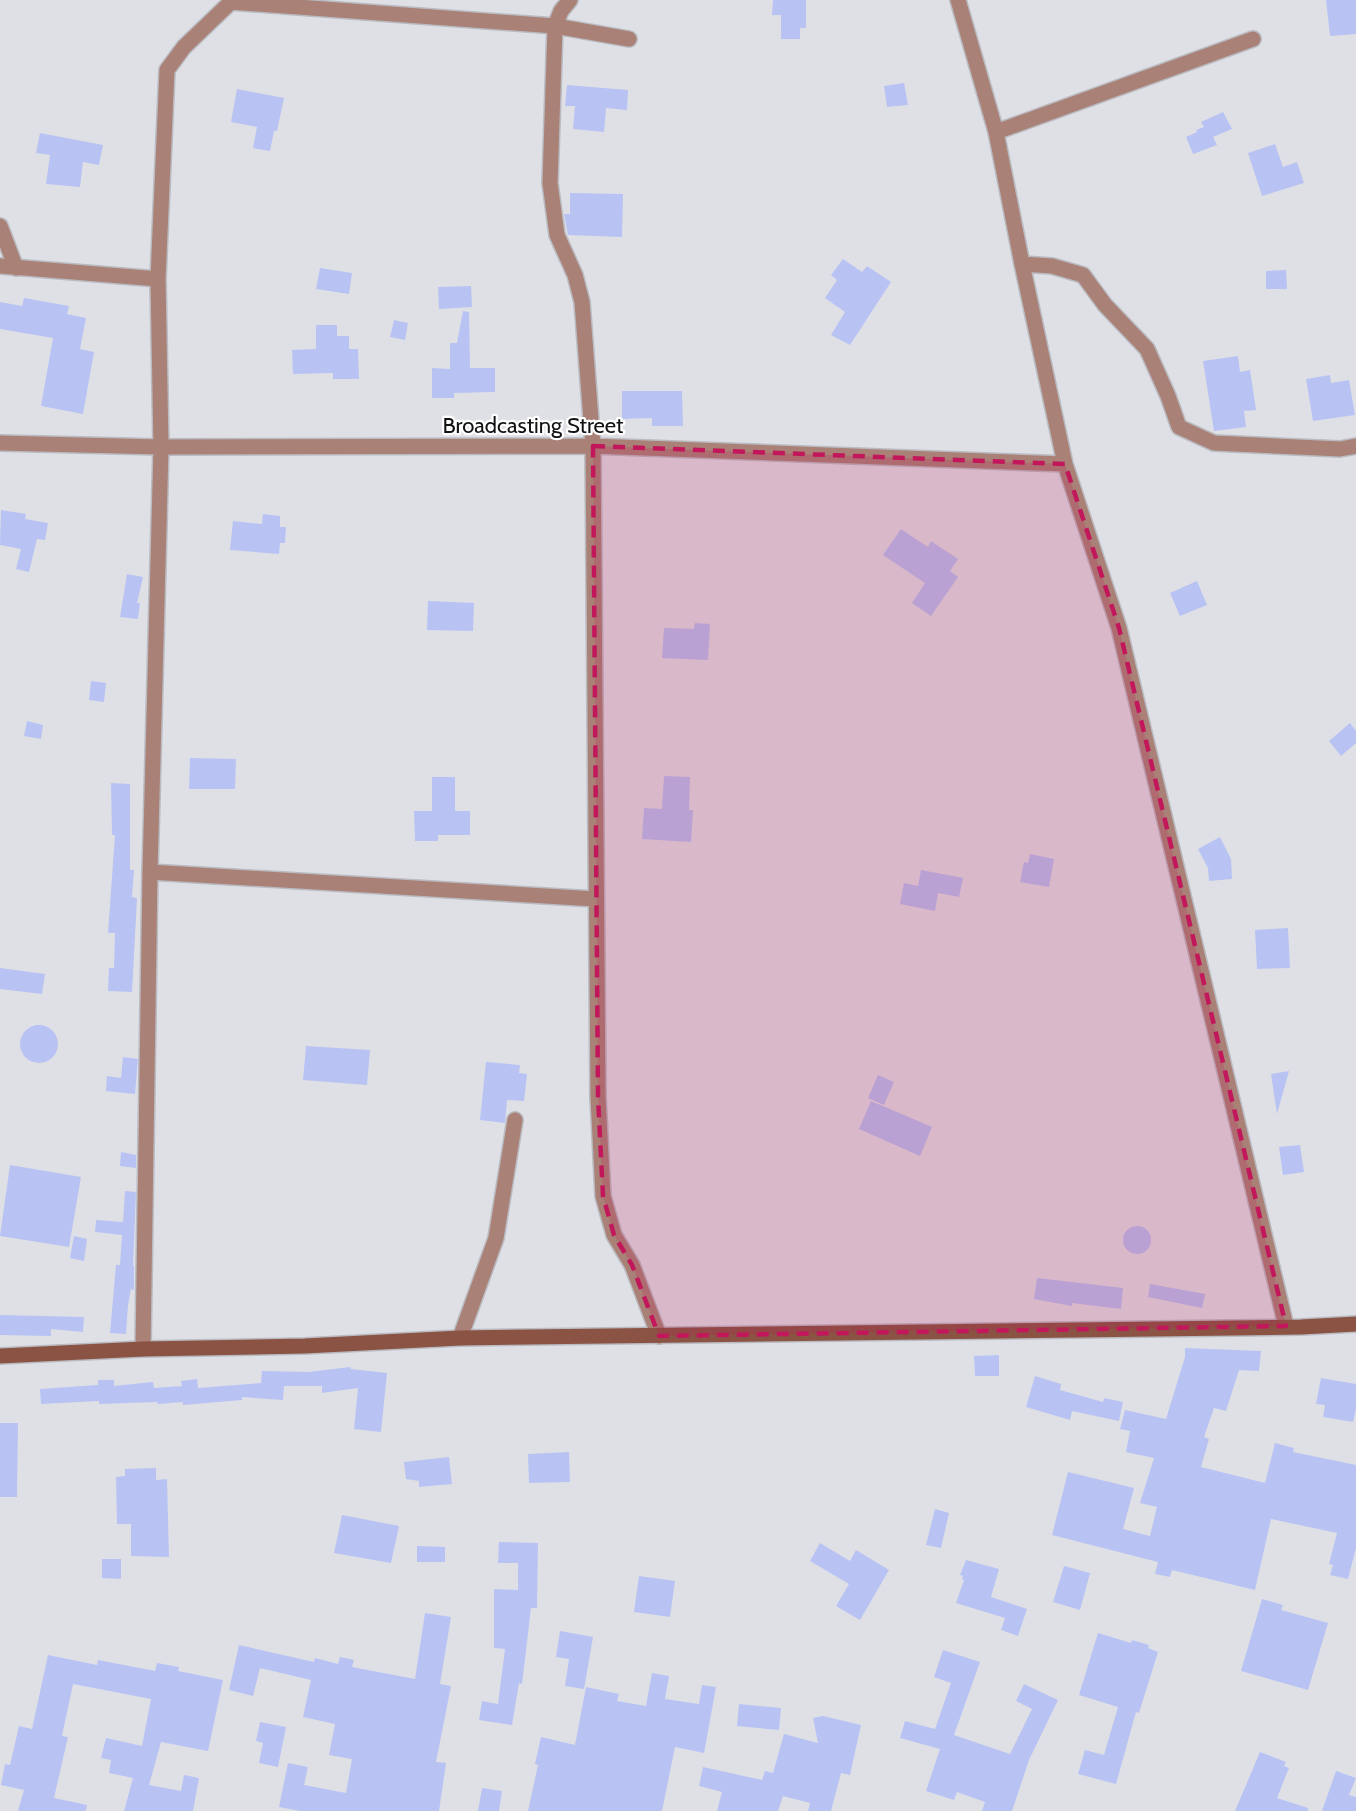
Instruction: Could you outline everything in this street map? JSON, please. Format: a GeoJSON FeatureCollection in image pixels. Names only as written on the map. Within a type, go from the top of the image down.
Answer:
{"type":"FeatureCollection","features":[{"type":"Feature","properties":{"kind":"main road"},"geometry":{"type":"LineString","coordinates":[[0,1356],[143,1349],[305,1346],[460,1338],[1301,1327],[1356,1324]]}},
{"type":"Feature","properties":{"kind":"street"},"geometry":{"type":"LineString","coordinates":[[570,0],[561,11],[555,26],[551,193],[557,235],[575,274],[582,302],[593,446],[595,899],[598,1098],[603,1196],[614,1235],[632,1265],[659,1336]]}},
{"type":"Feature","properties":{"kind":"street"},"geometry":{"type":"LineString","coordinates":[[958,0],[996,132],[1065,464],[1119,628],[1286,1326]]}},
{"type":"Feature","properties":{"kind":"street"},"geometry":{"type":"LineString","coordinates":[[143,1349],[150,872],[161,447],[158,279],[167,70],[184,47],[231,1],[555,26],[629,39]]}},
{"type":"Feature","properties":{"kind":"street"},"geometry":{"type":"LineString","coordinates":[[996,132],[1253,39]]}},
{"type":"Feature","properties":{"kind":"street"},"geometry":{"type":"LineString","coordinates":[[0,226],[16,268]]}},
{"type":"Feature","properties":{"kind":"street"},"geometry":{"type":"LineString","coordinates":[[1022,264],[1052,266],[1083,274],[1105,305],[1147,350],[1179,427],[1214,443],[1340,449],[1356,446]]}},
{"type":"Feature","properties":{"kind":"street"},"geometry":{"type":"LineString","coordinates":[[0,266],[158,279]]}},
{"type":"Feature","properties":{"kind":"street","name":"Broadcasting Street"},"geometry":{"type":"LineString","coordinates":[[0,443],[161,447],[593,446],[1065,464]]}},
{"type":"Feature","properties":{"kind":"street"},"geometry":{"type":"LineString","coordinates":[[150,872],[595,899]]}},
{"type":"Feature","properties":{"kind":"street"},"geometry":{"type":"LineString","coordinates":[[460,1338],[496,1238],[515,1120]]}},
{"type":"Feature","properties":{"kind":"highlighted area"},"geometry":{"type":"Polygon","coordinates":[[[593,446],[1065,464],[1119,628],[1286,1326],[659,1336],[632,1265],[614,1235],[603,1196],[598,1097],[593,446]]]}},
{"type":"Feature","properties":{"kind":"building"},"geometry":{"type":"Polygon","coordinates":[[[773,0],[806,0],[806,28],[800,28],[800,39],[781,39],[781,15],[772,15],[773,0]]]}},
{"type":"Feature","properties":{"kind":"building"},"geometry":{"type":"Polygon","coordinates":[[[1326,0],[1356,0],[1356,34],[1330,36],[1326,0]]]}},
{"type":"Feature","properties":{"kind":"building"},"geometry":{"type":"Polygon","coordinates":[[[904,83],[908,105],[887,107],[884,86],[904,83]]]}},
{"type":"Feature","properties":{"kind":"building"},"geometry":{"type":"Polygon","coordinates":[[[567,85],[628,90],[627,110],[606,108],[604,132],[573,129],[575,106],[565,106],[567,85]]]}},
{"type":"Feature","properties":{"kind":"building"},"geometry":{"type":"Polygon","coordinates":[[[237,89],[284,98],[270,151],[253,148],[257,127],[231,122],[237,89]]]}},
{"type":"Feature","properties":{"kind":"building"},"geometry":{"type":"Polygon","coordinates":[[[1223,112],[1232,129],[1213,137],[1217,145],[1193,154],[1186,137],[1204,127],[1201,122],[1223,112]]]}},
{"type":"Feature","properties":{"kind":"building"},"geometry":{"type":"Polygon","coordinates":[[[40,133],[103,145],[99,165],[83,162],[80,187],[46,184],[50,155],[36,153],[40,133]]]}},
{"type":"Feature","properties":{"kind":"building"},"geometry":{"type":"Polygon","coordinates":[[[1275,144],[1283,167],[1297,162],[1304,183],[1262,196],[1248,153],[1275,144]]]}},
{"type":"Feature","properties":{"kind":"building"},"geometry":{"type":"Polygon","coordinates":[[[570,193],[623,194],[622,237],[568,235],[564,214],[570,214],[570,193]]]}},
{"type":"Feature","properties":{"kind":"building"},"geometry":{"type":"Polygon","coordinates":[[[843,259],[862,272],[867,266],[891,282],[850,345],[831,335],[845,312],[825,298],[837,280],[831,275],[843,259]]]}},
{"type":"Feature","properties":{"kind":"building"},"geometry":{"type":"Polygon","coordinates":[[[320,268],[352,273],[349,294],[316,289],[320,268]]]}},
{"type":"Feature","properties":{"kind":"building"},"geometry":{"type":"Polygon","coordinates":[[[1286,270],[1287,289],[1266,289],[1266,271],[1286,270]]]}},
{"type":"Feature","properties":{"kind":"building"},"geometry":{"type":"Polygon","coordinates":[[[471,286],[472,307],[439,309],[438,287],[471,286]]]}},
{"type":"Feature","properties":{"kind":"building"},"geometry":{"type":"Polygon","coordinates":[[[24,298],[69,306],[67,314],[86,318],[80,349],[94,352],[83,414],[41,406],[53,338],[0,329],[0,302],[22,306],[24,298]]]}},
{"type":"Feature","properties":{"kind":"building"},"geometry":{"type":"Polygon","coordinates":[[[463,311],[469,312],[470,368],[495,368],[495,392],[454,393],[454,398],[432,398],[432,368],[450,369],[450,343],[457,343],[463,311]]]}},
{"type":"Feature","properties":{"kind":"building"},"geometry":{"type":"Polygon","coordinates":[[[394,320],[408,323],[405,340],[390,337],[394,320]]]}},
{"type":"Feature","properties":{"kind":"building"},"geometry":{"type":"Polygon","coordinates":[[[316,325],[337,325],[337,336],[349,336],[349,349],[358,349],[359,379],[333,379],[333,373],[293,374],[292,350],[316,349],[316,325]]]}},
{"type":"Feature","properties":{"kind":"building"},"geometry":{"type":"Polygon","coordinates":[[[1238,356],[1240,372],[1250,370],[1256,410],[1244,411],[1246,427],[1214,431],[1203,361],[1238,356]]]}},
{"type":"Feature","properties":{"kind":"building"},"geometry":{"type":"Polygon","coordinates":[[[1330,375],[1331,383],[1349,380],[1355,415],[1313,421],[1306,379],[1330,375]]]}},
{"type":"Feature","properties":{"kind":"building"},"geometry":{"type":"Polygon","coordinates":[[[622,391],[682,391],[683,426],[652,426],[652,418],[622,419],[622,391]]]}},
{"type":"Feature","properties":{"kind":"building"},"geometry":{"type":"Polygon","coordinates":[[[1,510],[26,514],[25,519],[48,523],[45,540],[37,539],[29,572],[16,569],[21,549],[0,545],[1,510]]]}},
{"type":"Feature","properties":{"kind":"building"},"geometry":{"type":"Polygon","coordinates":[[[263,514],[280,516],[280,527],[286,527],[285,543],[280,543],[279,554],[230,550],[233,521],[262,524],[263,514]]]}},
{"type":"Feature","properties":{"kind":"building"},"geometry":{"type":"Polygon","coordinates":[[[901,529],[928,547],[931,541],[958,559],[950,571],[958,577],[931,616],[912,603],[925,583],[883,555],[901,529]]]}},
{"type":"Feature","properties":{"kind":"building"},"geometry":{"type":"Polygon","coordinates":[[[127,574],[143,577],[137,603],[140,603],[138,619],[120,617],[127,574]]]}},
{"type":"Feature","properties":{"kind":"building"},"geometry":{"type":"Polygon","coordinates":[[[1197,581],[1207,605],[1180,616],[1170,593],[1197,581]]]}},
{"type":"Feature","properties":{"kind":"building"},"geometry":{"type":"Polygon","coordinates":[[[428,601],[474,603],[473,631],[427,630],[428,601]]]}},
{"type":"Feature","properties":{"kind":"building"},"geometry":{"type":"Polygon","coordinates":[[[695,623],[710,624],[708,660],[662,658],[664,628],[694,629],[695,623]]]}},
{"type":"Feature","properties":{"kind":"building"},"geometry":{"type":"Polygon","coordinates":[[[91,681],[106,683],[104,702],[89,700],[91,681]]]}},
{"type":"Feature","properties":{"kind":"building"},"geometry":{"type":"Polygon","coordinates":[[[27,721],[43,725],[41,739],[24,736],[27,721]]]}},
{"type":"Feature","properties":{"kind":"building"},"geometry":{"type":"Polygon","coordinates":[[[1350,723],[1356,731],[1356,743],[1341,756],[1329,741],[1350,723]]]}},
{"type":"Feature","properties":{"kind":"building"},"geometry":{"type":"Polygon","coordinates":[[[190,758],[236,759],[235,789],[189,789],[190,758]]]}},
{"type":"Feature","properties":{"kind":"building"},"geometry":{"type":"Polygon","coordinates":[[[664,776],[690,777],[689,810],[693,810],[691,842],[642,839],[644,808],[662,809],[664,776]]]}},
{"type":"Feature","properties":{"kind":"building"},"geometry":{"type":"Polygon","coordinates":[[[432,777],[455,777],[455,811],[470,811],[470,835],[438,835],[438,841],[415,841],[414,811],[432,811],[432,777]]]}},
{"type":"Feature","properties":{"kind":"building"},"geometry":{"type":"Polygon","coordinates":[[[111,783],[130,784],[130,870],[134,870],[132,897],[137,898],[132,992],[108,991],[109,968],[114,968],[115,933],[108,933],[115,835],[112,835],[111,783]]]}},
{"type":"Feature","properties":{"kind":"building"},"geometry":{"type":"Polygon","coordinates":[[[1220,837],[1231,859],[1232,879],[1209,881],[1208,868],[1198,849],[1220,837]]]}},
{"type":"Feature","properties":{"kind":"building"},"geometry":{"type":"Polygon","coordinates":[[[1030,854],[1054,859],[1049,887],[1020,882],[1024,862],[1028,863],[1030,854]]]}},
{"type":"Feature","properties":{"kind":"building"},"geometry":{"type":"Polygon","coordinates":[[[921,870],[963,878],[959,897],[938,893],[935,911],[900,904],[904,883],[918,886],[921,870]]]}},
{"type":"Feature","properties":{"kind":"building"},"geometry":{"type":"Polygon","coordinates":[[[1288,928],[1290,968],[1257,969],[1255,930],[1288,928]]]}},
{"type":"Feature","properties":{"kind":"building"},"geometry":{"type":"Polygon","coordinates":[[[0,968],[45,974],[42,994],[0,989],[0,968]]]}},
{"type":"Feature","properties":{"kind":"building"},"geometry":{"type":"Polygon","coordinates":[[[39,1025],[46,1026],[52,1031],[57,1037],[57,1051],[52,1057],[46,1062],[39,1063],[32,1062],[26,1057],[21,1051],[20,1044],[21,1037],[26,1031],[32,1026],[39,1025]]]}},
{"type":"Feature","properties":{"kind":"building"},"geometry":{"type":"Polygon","coordinates":[[[306,1046],[370,1050],[367,1085],[303,1080],[306,1046]]]}},
{"type":"Feature","properties":{"kind":"building"},"geometry":{"type":"Polygon","coordinates":[[[123,1057],[138,1059],[135,1094],[106,1091],[107,1076],[121,1078],[123,1057]]]}},
{"type":"Feature","properties":{"kind":"building"},"geometry":{"type":"Polygon","coordinates":[[[486,1062],[520,1065],[519,1073],[527,1074],[524,1101],[507,1100],[505,1123],[480,1120],[486,1062]]]}},
{"type":"Feature","properties":{"kind":"building"},"geometry":{"type":"Polygon","coordinates":[[[1289,1071],[1277,1114],[1271,1074],[1289,1071]]]}},
{"type":"Feature","properties":{"kind":"building"},"geometry":{"type":"Polygon","coordinates":[[[878,1075],[894,1082],[884,1105],[868,1098],[878,1075]]]}},
{"type":"Feature","properties":{"kind":"building"},"geometry":{"type":"Polygon","coordinates":[[[871,1101],[932,1127],[920,1156],[859,1129],[871,1101]]]}},
{"type":"Feature","properties":{"kind":"building"},"geometry":{"type":"Polygon","coordinates":[[[1300,1145],[1304,1172],[1283,1175],[1279,1147],[1300,1145]]]}},
{"type":"Feature","properties":{"kind":"building"},"geometry":{"type":"Polygon","coordinates":[[[121,1152],[136,1155],[136,1168],[120,1166],[121,1152]]]}},
{"type":"Feature","properties":{"kind":"building"},"geometry":{"type":"Polygon","coordinates":[[[10,1165],[81,1177],[69,1247],[0,1236],[10,1165]]]}},
{"type":"Feature","properties":{"kind":"building"},"geometry":{"type":"Polygon","coordinates":[[[125,1191],[136,1192],[134,1290],[131,1289],[128,1305],[126,1334],[110,1333],[116,1265],[120,1265],[122,1235],[95,1232],[96,1220],[123,1222],[125,1191]]]}},
{"type":"Feature","properties":{"kind":"building"},"geometry":{"type":"Polygon","coordinates":[[[1137,1226],[1147,1230],[1151,1240],[1147,1250],[1137,1254],[1127,1250],[1123,1240],[1127,1230],[1137,1226]]]}},
{"type":"Feature","properties":{"kind":"building"},"geometry":{"type":"Polygon","coordinates":[[[74,1236],[87,1239],[84,1261],[70,1258],[74,1236]]]}},
{"type":"Feature","properties":{"kind":"building"},"geometry":{"type":"Polygon","coordinates":[[[1037,1278],[1123,1288],[1121,1309],[1072,1303],[1072,1306],[1034,1299],[1037,1278]]]}},
{"type":"Feature","properties":{"kind":"building"},"geometry":{"type":"Polygon","coordinates":[[[1150,1284],[1205,1294],[1202,1308],[1148,1297],[1150,1284]]]}},
{"type":"Feature","properties":{"kind":"building"},"geometry":{"type":"Polygon","coordinates":[[[0,1315],[84,1317],[83,1332],[51,1329],[51,1336],[0,1335],[0,1315]]]}},
{"type":"Feature","properties":{"kind":"building"},"geometry":{"type":"Polygon","coordinates":[[[1185,1348],[1261,1351],[1259,1371],[1239,1370],[1226,1411],[1214,1408],[1204,1437],[1209,1439],[1201,1467],[1265,1483],[1275,1443],[1294,1448],[1293,1452],[1356,1465],[1356,1548],[1348,1579],[1330,1575],[1333,1565],[1329,1564],[1337,1533],[1271,1519],[1255,1590],[1172,1570],[1170,1577],[1155,1574],[1158,1562],[1052,1535],[1068,1472],[1134,1488],[1123,1529],[1150,1536],[1157,1507],[1140,1503],[1154,1458],[1126,1452],[1130,1431],[1120,1429],[1125,1410],[1166,1419],[1185,1357],[1185,1348]]]}},
{"type":"Feature","properties":{"kind":"building"},"geometry":{"type":"Polygon","coordinates":[[[999,1355],[999,1376],[975,1376],[974,1356],[999,1355]]]}},
{"type":"Feature","properties":{"kind":"building"},"geometry":{"type":"Polygon","coordinates":[[[350,1367],[351,1369],[387,1373],[381,1432],[354,1429],[358,1388],[322,1393],[322,1386],[284,1386],[283,1400],[242,1397],[242,1400],[183,1405],[183,1402],[99,1404],[99,1401],[41,1404],[40,1389],[98,1385],[98,1380],[114,1380],[114,1386],[153,1382],[154,1388],[182,1386],[181,1381],[197,1379],[198,1388],[261,1383],[262,1371],[309,1372],[350,1367]]]}},
{"type":"Feature","properties":{"kind":"building"},"geometry":{"type":"Polygon","coordinates":[[[1035,1376],[1061,1384],[1060,1390],[1103,1402],[1104,1398],[1123,1402],[1119,1421],[1072,1411],[1070,1420],[1026,1407],[1035,1376]]]}},
{"type":"Feature","properties":{"kind":"building"},"geometry":{"type":"Polygon","coordinates":[[[1321,1378],[1356,1384],[1356,1409],[1353,1422],[1323,1417],[1325,1405],[1316,1404],[1321,1378]]]}},
{"type":"Feature","properties":{"kind":"building"},"geometry":{"type":"Polygon","coordinates":[[[0,1423],[18,1423],[17,1497],[0,1497],[0,1423]]]}},
{"type":"Feature","properties":{"kind":"building"},"geometry":{"type":"Polygon","coordinates":[[[569,1452],[570,1482],[529,1483],[528,1454],[569,1452]]]}},
{"type":"Feature","properties":{"kind":"building"},"geometry":{"type":"Polygon","coordinates":[[[449,1457],[452,1484],[419,1487],[419,1481],[406,1479],[404,1462],[449,1457]]]}},
{"type":"Feature","properties":{"kind":"building"},"geometry":{"type":"Polygon","coordinates":[[[156,1468],[156,1480],[167,1479],[169,1557],[131,1556],[131,1524],[117,1524],[116,1477],[125,1476],[125,1469],[156,1468]]]}},
{"type":"Feature","properties":{"kind":"building"},"geometry":{"type":"Polygon","coordinates":[[[935,1509],[949,1513],[941,1548],[926,1545],[935,1509]]]}},
{"type":"Feature","properties":{"kind":"building"},"geometry":{"type":"Polygon","coordinates":[[[342,1515],[399,1526],[391,1563],[334,1553],[342,1515]]]}},
{"type":"Feature","properties":{"kind":"building"},"geometry":{"type":"Polygon","coordinates":[[[499,1542],[538,1543],[537,1608],[531,1608],[522,1684],[519,1683],[512,1725],[479,1720],[482,1701],[498,1704],[505,1649],[494,1648],[494,1589],[518,1590],[518,1563],[498,1563],[499,1542]]]}},
{"type":"Feature","properties":{"kind":"building"},"geometry":{"type":"Polygon","coordinates":[[[820,1543],[850,1561],[856,1550],[889,1570],[860,1620],[836,1606],[849,1584],[810,1561],[820,1543]]]}},
{"type":"Feature","properties":{"kind":"building"},"geometry":{"type":"Polygon","coordinates":[[[417,1546],[445,1547],[445,1562],[417,1562],[417,1546]]]}},
{"type":"Feature","properties":{"kind":"building"},"geometry":{"type":"Polygon","coordinates":[[[102,1559],[121,1559],[121,1579],[102,1578],[102,1559]]]}},
{"type":"Feature","properties":{"kind":"building"},"geometry":{"type":"Polygon","coordinates":[[[966,1560],[999,1569],[991,1597],[1027,1609],[1018,1636],[1001,1630],[1005,1618],[956,1603],[964,1580],[960,1575],[966,1560]]]}},
{"type":"Feature","properties":{"kind":"building"},"geometry":{"type":"Polygon","coordinates":[[[1064,1566],[1090,1573],[1080,1610],[1053,1602],[1064,1566]]]}},
{"type":"Feature","properties":{"kind":"building"},"geometry":{"type":"Polygon","coordinates":[[[639,1576],[675,1581],[670,1617],[634,1612],[639,1576]]]}},
{"type":"Feature","properties":{"kind":"building"},"geometry":{"type":"Polygon","coordinates":[[[1262,1599],[1283,1605],[1281,1610],[1328,1623],[1308,1690],[1241,1671],[1262,1599]]]}},
{"type":"Feature","properties":{"kind":"building"},"geometry":{"type":"Polygon","coordinates":[[[425,1613],[451,1617],[440,1684],[451,1686],[436,1762],[446,1763],[439,1811],[300,1811],[279,1807],[288,1763],[308,1767],[304,1785],[346,1793],[352,1759],[329,1755],[335,1724],[303,1717],[311,1680],[260,1668],[253,1696],[229,1690],[239,1645],[314,1662],[315,1658],[338,1664],[340,1657],[354,1660],[352,1667],[415,1679],[425,1613]]]}},
{"type":"Feature","properties":{"kind":"building"},"geometry":{"type":"Polygon","coordinates":[[[560,1631],[593,1637],[584,1689],[565,1686],[569,1659],[556,1657],[560,1631]]]}},
{"type":"Feature","properties":{"kind":"building"},"geometry":{"type":"Polygon","coordinates":[[[1098,1633],[1131,1643],[1132,1640],[1149,1645],[1148,1648],[1158,1652],[1139,1713],[1136,1712],[1116,1784],[1078,1774],[1085,1750],[1104,1755],[1118,1707],[1079,1695],[1098,1633]]]}},
{"type":"Feature","properties":{"kind":"building"},"geometry":{"type":"Polygon","coordinates":[[[943,1650],[980,1662],[954,1735],[1010,1754],[1032,1709],[1016,1701],[1024,1684],[1058,1700],[1029,1760],[1012,1811],[982,1811],[985,1802],[957,1792],[954,1800],[926,1791],[940,1749],[900,1738],[905,1721],[935,1729],[951,1683],[934,1677],[943,1650]]]}},
{"type":"Feature","properties":{"kind":"building"},"geometry":{"type":"Polygon","coordinates":[[[48,1655],[97,1665],[98,1660],[155,1671],[157,1663],[179,1667],[178,1671],[223,1680],[208,1751],[161,1742],[149,1785],[181,1791],[184,1775],[199,1778],[193,1811],[124,1811],[133,1778],[109,1773],[111,1760],[101,1758],[106,1738],[142,1746],[151,1699],[73,1684],[62,1736],[68,1737],[54,1798],[87,1805],[86,1811],[18,1811],[24,1790],[1,1785],[5,1764],[10,1765],[19,1726],[32,1729],[48,1655]]]}},
{"type":"Feature","properties":{"kind":"building"},"geometry":{"type":"Polygon","coordinates":[[[652,1673],[669,1676],[665,1699],[699,1704],[702,1685],[716,1687],[704,1753],[675,1747],[662,1811],[528,1811],[538,1765],[535,1764],[541,1737],[575,1745],[586,1687],[619,1694],[617,1701],[646,1706],[652,1673]]]}},
{"type":"Feature","properties":{"kind":"building"},"geometry":{"type":"Polygon","coordinates":[[[739,1704],[781,1708],[779,1730],[737,1726],[739,1704]]]}},
{"type":"Feature","properties":{"kind":"building"},"geometry":{"type":"Polygon","coordinates":[[[823,1716],[861,1725],[850,1775],[841,1773],[831,1811],[808,1811],[810,1803],[783,1796],[778,1811],[717,1811],[722,1792],[699,1786],[703,1767],[762,1780],[765,1771],[773,1773],[784,1734],[818,1743],[813,1718],[823,1716]]]}},
{"type":"Feature","properties":{"kind":"building"},"geometry":{"type":"Polygon","coordinates":[[[260,1722],[286,1727],[278,1767],[259,1763],[263,1743],[256,1741],[260,1722]]]}},
{"type":"Feature","properties":{"kind":"building"},"geometry":{"type":"Polygon","coordinates":[[[1260,1752],[1286,1762],[1284,1766],[1289,1768],[1277,1798],[1308,1808],[1308,1811],[1235,1811],[1260,1752]]]}},
{"type":"Feature","properties":{"kind":"building"},"geometry":{"type":"Polygon","coordinates":[[[1336,1771],[1356,1778],[1349,1795],[1356,1797],[1356,1811],[1322,1811],[1336,1771]]]}},
{"type":"Feature","properties":{"kind":"building"},"geometry":{"type":"Polygon","coordinates":[[[482,1788],[502,1791],[499,1811],[478,1811],[482,1788]]]}}]}
